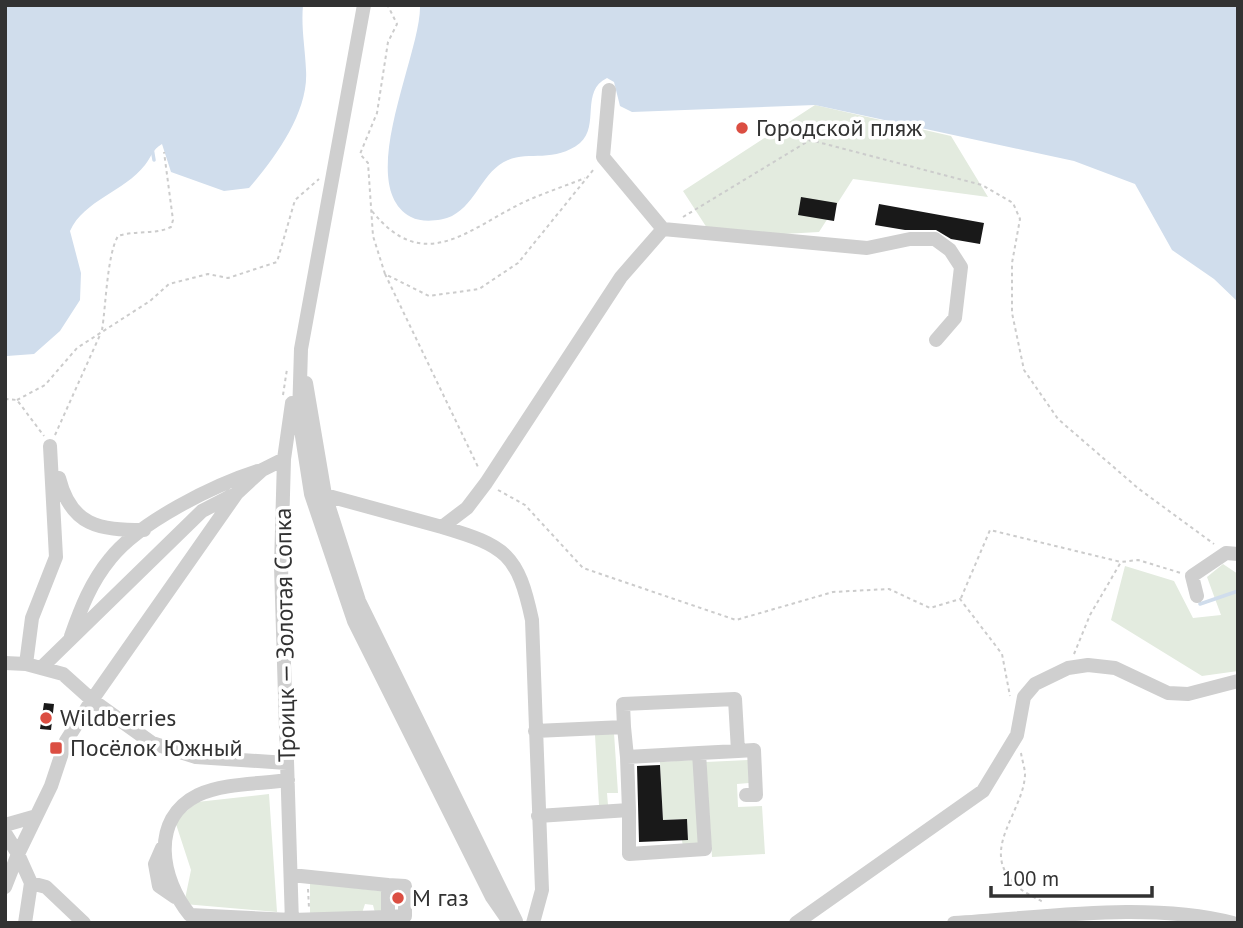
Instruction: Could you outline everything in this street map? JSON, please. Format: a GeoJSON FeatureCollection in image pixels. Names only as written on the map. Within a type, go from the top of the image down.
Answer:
{"type":"FeatureCollection","features":[{"type":"Feature","properties":{"kind":"street"},"geometry":{"type":"LineString","coordinates":[[364,5],[301,349],[299,417],[311,494],[334,571],[354,621],[492,897],[510,923]]}},
{"type":"Feature","properties":{"kind":"street"},"geometry":{"type":"LineString","coordinates":[[609,90],[603,157],[663,229],[867,248],[910,239],[935,239],[950,250],[961,267],[955,318],[936,340]]}},
{"type":"Feature","properties":{"kind":"street"},"geometry":{"type":"LineString","coordinates":[[442,527],[467,508],[486,483],[621,277],[663,229]]}},
{"type":"Feature","properties":{"kind":"street"},"geometry":{"type":"LineString","coordinates":[[301,349],[325,495],[359,601],[517,923]]}},
{"type":"Feature","properties":{"kind":"street","name":"Троицк — Золотая Сопка"},"geometry":{"type":"LineString","coordinates":[[292,921],[281,566],[284,459],[301,349]]}},
{"type":"Feature","properties":{"kind":"street"},"geometry":{"type":"LineString","coordinates":[[50,446],[62,492],[72,509],[85,522],[111,530],[144,530]]}},
{"type":"Feature","properties":{"kind":"street"},"geometry":{"type":"LineString","coordinates":[[26,664],[32,618],[56,557],[50,446]]}},
{"type":"Feature","properties":{"kind":"street"},"geometry":{"type":"LineString","coordinates":[[71,636],[88,592],[111,557],[144,530],[219,484],[262,470],[284,459]]}},
{"type":"Feature","properties":{"kind":"street"},"geometry":{"type":"LineString","coordinates":[[5,887],[33,817],[51,786],[66,741],[237,493],[262,470]]}},
{"type":"Feature","properties":{"kind":"street"},"geometry":{"type":"LineString","coordinates":[[41,668],[202,511],[237,493]]}},
{"type":"Feature","properties":{"kind":"street"},"geometry":{"type":"LineString","coordinates":[[325,495],[475,537],[510,558],[526,590],[532,620],[542,890],[533,923]]}},
{"type":"Feature","properties":{"kind":"street"},"geometry":{"type":"LineString","coordinates":[[467,508],[475,537]]}},
{"type":"Feature","properties":{"kind":"street"},"geometry":{"type":"LineString","coordinates":[[1197,596],[1192,576],[1226,553],[1238,554]]}},
{"type":"Feature","properties":{"kind":"street"},"geometry":{"type":"LineString","coordinates":[[5,663],[26,664],[63,674],[92,700],[152,743],[196,757],[287,763]]}},
{"type":"Feature","properties":{"kind":"street"},"geometry":{"type":"LineString","coordinates":[[796,923],[983,791],[1018,730],[1024,697],[1035,684],[1068,668],[1088,665],[1115,668],[1168,693],[1188,694],[1238,681]]}},
{"type":"Feature","properties":{"kind":"street"},"geometry":{"type":"LineString","coordinates":[[699,753],[705,849],[629,853],[623,704],[735,699],[738,751]]}},
{"type":"Feature","properties":{"kind":"street"},"geometry":{"type":"LineString","coordinates":[[535,732],[624,727]]}},
{"type":"Feature","properties":{"kind":"street"},"geometry":{"type":"LineString","coordinates":[[627,757],[754,750],[757,795],[746,796]]}},
{"type":"Feature","properties":{"kind":"street"},"geometry":{"type":"LineString","coordinates":[[288,779],[200,794],[183,804],[172,816],[162,848],[177,899],[190,915],[292,921],[388,918],[388,885],[291,875]]}},
{"type":"Feature","properties":{"kind":"street"},"geometry":{"type":"LineString","coordinates":[[538,816],[629,810]]}},
{"type":"Feature","properties":{"kind":"street"},"geometry":{"type":"LineString","coordinates":[[5,825],[33,817]]}},
{"type":"Feature","properties":{"kind":"street"},"geometry":{"type":"LineString","coordinates":[[5,833],[31,883],[25,923]]}},
{"type":"Feature","properties":{"kind":"street"},"geometry":{"type":"LineString","coordinates":[[168,834],[182,885],[177,899]]}},
{"type":"Feature","properties":{"kind":"street"},"geometry":{"type":"LineString","coordinates":[[31,883],[46,887],[84,923]]}},
{"type":"Feature","properties":{"kind":"street"},"geometry":{"type":"LineString","coordinates":[[954,923],[1136,913],[1211,917],[1233,923]]}},
{"type":"Feature","properties":{"kind":"path"},"geometry":{"type":"LineString","coordinates":[[379,5],[388,6],[397,24],[388,42],[377,113],[360,154],[368,163],[373,236],[385,274],[486,483],[525,505],[583,568],[736,620],[833,592],[890,589],[930,608],[960,599],[990,530],[1121,562],[1138,560],[1192,576]]}},
{"type":"Feature","properties":{"kind":"path"},"geometry":{"type":"LineString","coordinates":[[50,446],[101,332],[110,283],[111,249],[118,236],[171,227],[173,220],[164,152]]}},
{"type":"Feature","properties":{"kind":"path"},"geometry":{"type":"LineString","coordinates":[[385,274],[429,296],[479,289],[518,263],[603,157]]}},
{"type":"Feature","properties":{"kind":"path"},"geometry":{"type":"LineString","coordinates":[[372,210],[388,231],[401,238],[443,244],[524,202],[587,177]]}},
{"type":"Feature","properties":{"kind":"path"},"geometry":{"type":"LineString","coordinates":[[5,398],[17,400],[45,385],[77,348],[150,301],[169,284],[208,274],[228,278],[276,262],[295,200],[319,178]]}},
{"type":"Feature","properties":{"kind":"path"},"geometry":{"type":"LineString","coordinates":[[17,400],[50,446]]}},
{"type":"Feature","properties":{"kind":"path"},"geometry":{"type":"LineString","coordinates":[[1068,668],[1090,615],[1121,562]]}},
{"type":"Feature","properties":{"kind":"path"},"geometry":{"type":"LineString","coordinates":[[960,599],[1002,654],[1018,730],[1025,775],[1021,794],[1003,834],[1000,852],[1003,868],[1015,884],[1045,904]]}},
{"type":"Feature","properties":{"kind":"path"},"geometry":{"type":"LineString","coordinates":[[308,877],[309,919]]}},
{"type":"Feature","properties":{"kind":"shaded area"},"geometry":{"type":"Polygon","coordinates":[[[815,105],[951,136],[988,197],[853,179],[819,232],[765,235],[707,228],[683,191],[815,105]]]}},
{"type":"Feature","properties":{"kind":"shaded area"},"geometry":{"type":"Polygon","coordinates":[[[1223,564],[1238,574],[1238,671],[1202,676],[1111,620],[1125,566],[1174,581],[1193,618],[1221,615],[1207,577],[1223,564]]]}},
{"type":"Feature","properties":{"kind":"shaded area"},"geometry":{"type":"Polygon","coordinates":[[[614,733],[618,793],[607,793],[608,805],[599,805],[595,735],[614,733]]]}},
{"type":"Feature","properties":{"kind":"shaded area"},"geometry":{"type":"Polygon","coordinates":[[[694,760],[699,846],[683,848],[682,840],[688,840],[687,819],[663,820],[660,762],[694,760]]]}},
{"type":"Feature","properties":{"kind":"shaded area"},"geometry":{"type":"Polygon","coordinates":[[[748,760],[749,783],[737,784],[738,807],[762,806],[765,854],[712,857],[706,762],[748,760]]]}},
{"type":"Feature","properties":{"kind":"shaded area"},"geometry":{"type":"Polygon","coordinates":[[[269,794],[277,912],[184,904],[191,870],[175,821],[197,802],[269,794]]]}},
{"type":"Feature","properties":{"kind":"shaded area"},"geometry":{"type":"Polygon","coordinates":[[[310,883],[381,891],[381,913],[375,913],[373,905],[365,904],[362,913],[310,913],[310,883]]]}},
{"type":"Feature","properties":{"kind":"water"},"geometry":{"type":"Polygon","coordinates":[[[5,5],[303,5],[306,70],[302,102],[296,118],[279,149],[249,188],[224,191],[171,172],[162,144],[136,174],[85,211],[70,231],[81,273],[80,300],[60,331],[34,354],[7,356],[5,5]]]}},
{"type":"Feature","properties":{"kind":"water"},"geometry":{"type":"Polygon","coordinates":[[[420,5],[1238,5],[1238,302],[1214,279],[1172,250],[1135,184],[1074,161],[815,105],[632,112],[620,106],[614,82],[607,78],[594,91],[589,128],[580,143],[561,153],[508,160],[492,172],[468,203],[452,216],[432,221],[415,219],[395,201],[388,178],[394,117],[418,27],[420,5]]]}},
{"type":"Feature","properties":{"kind":"building"},"geometry":{"type":"Polygon","coordinates":[[[801,197],[837,203],[834,221],[798,215],[801,197]]]}},
{"type":"Feature","properties":{"kind":"building"},"geometry":{"type":"Polygon","coordinates":[[[879,204],[984,223],[980,244],[951,239],[936,230],[905,230],[875,225],[879,204]]]}},
{"type":"Feature","properties":{"kind":"building"},"geometry":{"type":"Polygon","coordinates":[[[44,703],[54,704],[51,730],[40,729],[44,703]]]}},
{"type":"Feature","properties":{"kind":"building"},"geometry":{"type":"Polygon","coordinates":[[[660,765],[663,820],[687,819],[688,840],[639,842],[637,766],[660,765]]]}},
{"type":"Feature","properties":{"kind":"waterway"},"geometry":{"type":"LineString","coordinates":[[152,148],[154,160]]}},
{"type":"Feature","properties":{"kind":"waterway"},"geometry":{"type":"LineString","coordinates":[[1200,604],[1238,591]]}},
{"type":"Feature","properties":{"kind":"place","name":"Городской пляж"},"geometry":{"type":"Point","coordinates":[742,128]}},
{"type":"Feature","properties":{"kind":"place","name":"Wildberries"},"geometry":{"type":"Point","coordinates":[46,718]}},
{"type":"Feature","properties":{"kind":"place","name":"Посёлок Южный"},"geometry":{"type":"Point","coordinates":[56,748]}},
{"type":"Feature","properties":{"kind":"place","name":"М газ"},"geometry":{"type":"Point","coordinates":[398,898]}}]}
